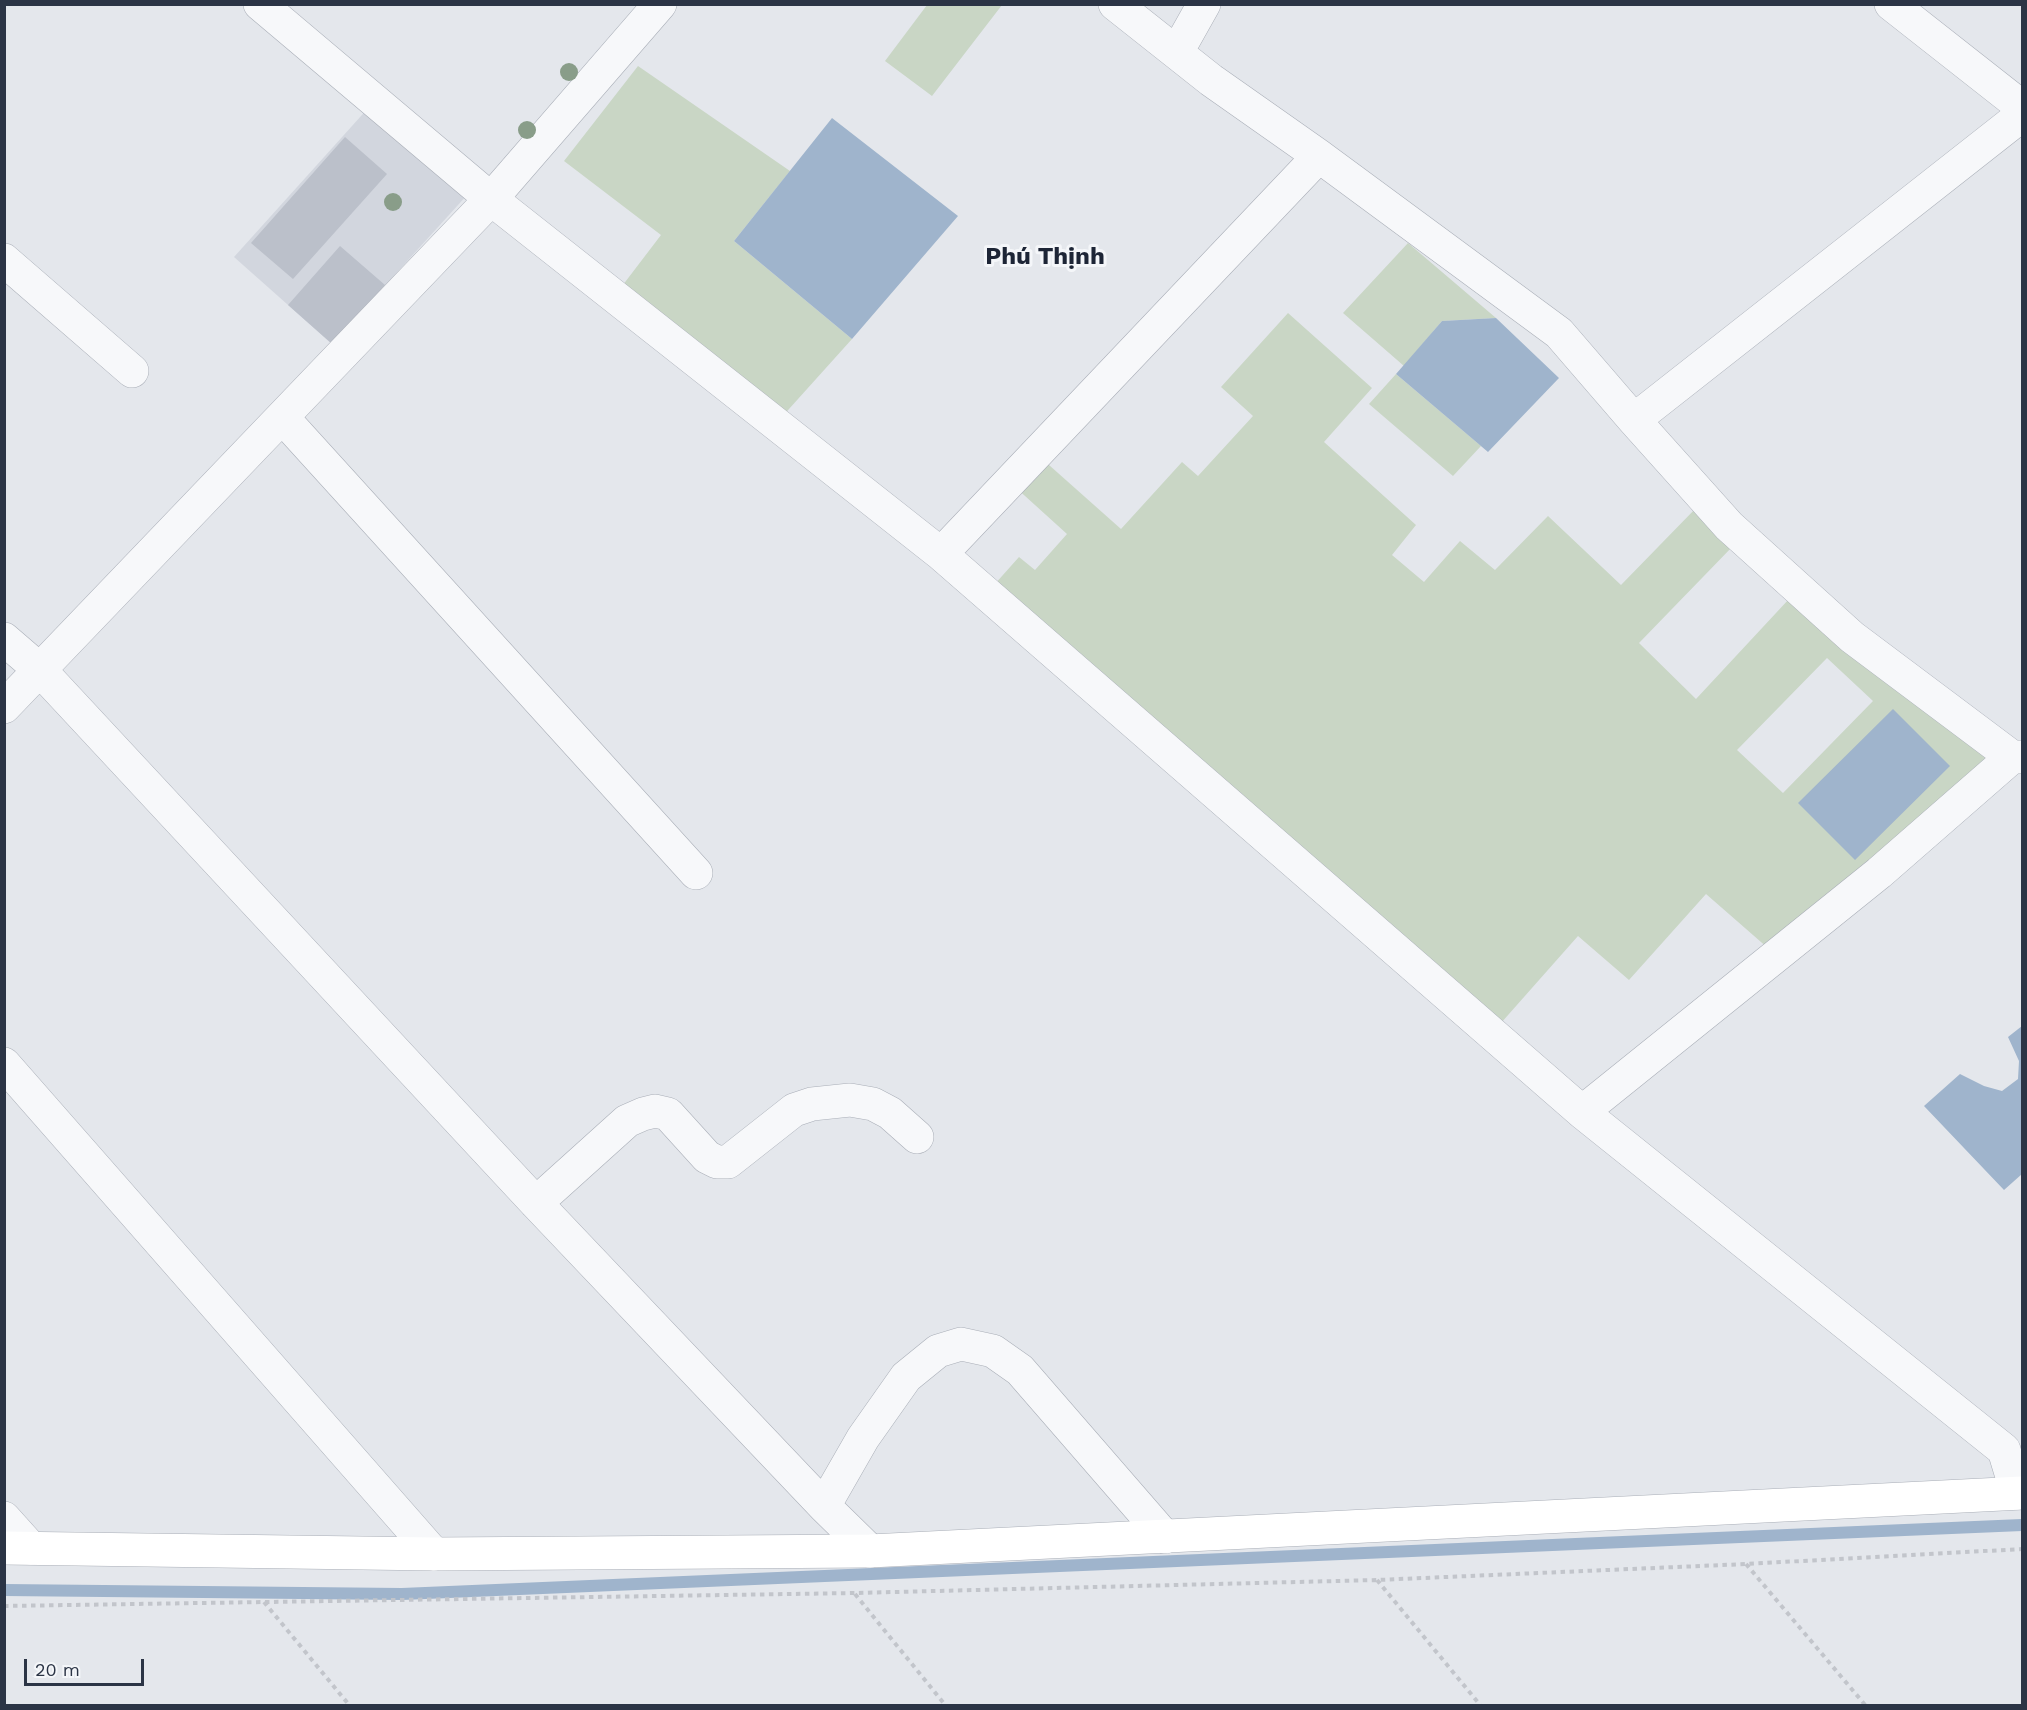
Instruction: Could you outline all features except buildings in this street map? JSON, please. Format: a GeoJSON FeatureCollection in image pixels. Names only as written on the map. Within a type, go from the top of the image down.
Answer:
{"type":"FeatureCollection","features":[{"type":"Feature","properties":{"kind":"main road"},"geometry":{"type":"LineString","coordinates":[[18,1548],[434,1554],[870,1551],[2020,1493]]}},
{"type":"Feature","properties":{"kind":"street"},"geometry":{"type":"LineString","coordinates":[[260,4],[491,199],[941,554],[1582,1112],[2004,1450],[2020,1493]]}},
{"type":"Feature","properties":{"kind":"street"},"geometry":{"type":"LineString","coordinates":[[4,707],[491,199],[660,4]]}},
{"type":"Feature","properties":{"kind":"street"},"geometry":{"type":"LineString","coordinates":[[1115,4],[1211,80],[1319,156],[1559,333],[1729,526],[1852,637],[2017,757],[1879,873],[1582,1112]]}},
{"type":"Feature","properties":{"kind":"street"},"geometry":{"type":"LineString","coordinates":[[1177,52],[1204,4]]}},
{"type":"Feature","properties":{"kind":"street"},"geometry":{"type":"LineString","coordinates":[[1891,4],[2022,107]]}},
{"type":"Feature","properties":{"kind":"street"},"geometry":{"type":"LineString","coordinates":[[1634,420],[2022,115]]}},
{"type":"Feature","properties":{"kind":"street"},"geometry":{"type":"LineString","coordinates":[[941,554],[1319,156]]}},
{"type":"Feature","properties":{"kind":"street"},"geometry":{"type":"LineString","coordinates":[[4,260],[132,371]]}},
{"type":"Feature","properties":{"kind":"street"},"geometry":{"type":"LineString","coordinates":[[283,418],[696,873]]}},
{"type":"Feature","properties":{"kind":"street"},"geometry":{"type":"LineString","coordinates":[[4,639],[40,670],[536,1203],[824,1506],[870,1551]]}},
{"type":"Feature","properties":{"kind":"street"},"geometry":{"type":"LineString","coordinates":[[4,1064],[434,1554]]}},
{"type":"Feature","properties":{"kind":"street"},"geometry":{"type":"LineString","coordinates":[[536,1203],[627,1121],[655,1111],[668,1114],[707,1157],[717,1162],[728,1162],[794,1110],[812,1104],[850,1100],[873,1104],[890,1113],[917,1137]]}},
{"type":"Feature","properties":{"kind":"street"},"geometry":{"type":"LineString","coordinates":[[824,1506],[863,1438],[906,1377],[938,1351],[961,1344],[993,1351],[1020,1370],[1165,1537]]}},
{"type":"Feature","properties":{"kind":"street"},"geometry":{"type":"LineString","coordinates":[[4,1518],[18,1548]]}},
{"type":"Feature","properties":{"kind":"path"},"geometry":{"type":"LineString","coordinates":[[4,1606],[855,1593],[1377,1580],[2022,1549]]}},
{"type":"Feature","properties":{"kind":"path"},"geometry":{"type":"LineString","coordinates":[[1746,1564],[1866,1706]]}},
{"type":"Feature","properties":{"kind":"path"},"geometry":{"type":"LineString","coordinates":[[1377,1580],[1481,1706]]}},
{"type":"Feature","properties":{"kind":"path"},"geometry":{"type":"LineString","coordinates":[[855,1593],[946,1706]]}},
{"type":"Feature","properties":{"kind":"path"},"geometry":{"type":"LineString","coordinates":[[264,1601],[350,1706]]}},
{"type":"Feature","properties":{"kind":"shaded area"},"geometry":{"type":"Polygon","coordinates":[[[370,106],[468,194],[332,344],[234,257],[370,106]]]}},
{"type":"Feature","properties":{"kind":"green space"},"geometry":{"type":"Polygon","coordinates":[[[927,5],[1002,5],[932,96],[885,61],[927,5]]]}},
{"type":"Feature","properties":{"kind":"green space"},"geometry":{"type":"Polygon","coordinates":[[[638,66],[790,171],[734,241],[852,339],[780,419],[616,294],[661,235],[564,161],[638,66]]]}},
{"type":"Feature","properties":{"kind":"green space"},"geometry":{"type":"Polygon","coordinates":[[[1408,243],[1496,318],[1442,321],[1404,366],[1343,313],[1408,243]]]}},
{"type":"Feature","properties":{"kind":"green space"},"geometry":{"type":"Polygon","coordinates":[[[1288,313],[1372,388],[1324,442],[1416,525],[1392,555],[1424,582],[1460,541],[1495,570],[1548,516],[1621,585],[1696,508],[1734,545],[1639,643],[1696,699],[1789,599],[1993,762],[1769,949],[1706,894],[1629,980],[1578,936],[1501,1023],[994,585],[1019,557],[1035,570],[1067,534],[1014,486],[1040,457],[1121,529],[1182,462],[1198,476],[1253,416],[1221,387],[1288,313]],[[1827,658],[1737,750],[1783,793],[1873,701],[1827,658]]]}},
{"type":"Feature","properties":{"kind":"green space"},"geometry":{"type":"Polygon","coordinates":[[[1396,374],[1481,446],[1453,476],[1369,404],[1396,374]]]}},
{"type":"Feature","properties":{"kind":"water"},"geometry":{"type":"Polygon","coordinates":[[[832,118],[958,216],[852,339],[734,241],[832,118]]]}},
{"type":"Feature","properties":{"kind":"water"},"geometry":{"type":"Polygon","coordinates":[[[1496,318],[1559,378],[1488,452],[1396,374],[1442,321],[1496,318]]]}},
{"type":"Feature","properties":{"kind":"water"},"geometry":{"type":"Polygon","coordinates":[[[1893,709],[1950,766],[1855,860],[1798,803],[1893,709]]]}},
{"type":"Feature","properties":{"kind":"water"},"geometry":{"type":"Polygon","coordinates":[[[2022,1026],[2022,1174],[2004,1190],[1924,1106],[1960,1074],[1984,1086],[2002,1091],[2018,1079],[2019,1061],[2008,1037],[2022,1026]]]}},
{"type":"Feature","properties":{"kind":"waterway"},"geometry":{"type":"LineString","coordinates":[[4,1590],[402,1594],[2022,1525]]}},
{"type":"Feature","properties":{"kind":"district","name":"Phú Thịnh"},"geometry":{"type":"Point","coordinates":[1045,257]}}]}
